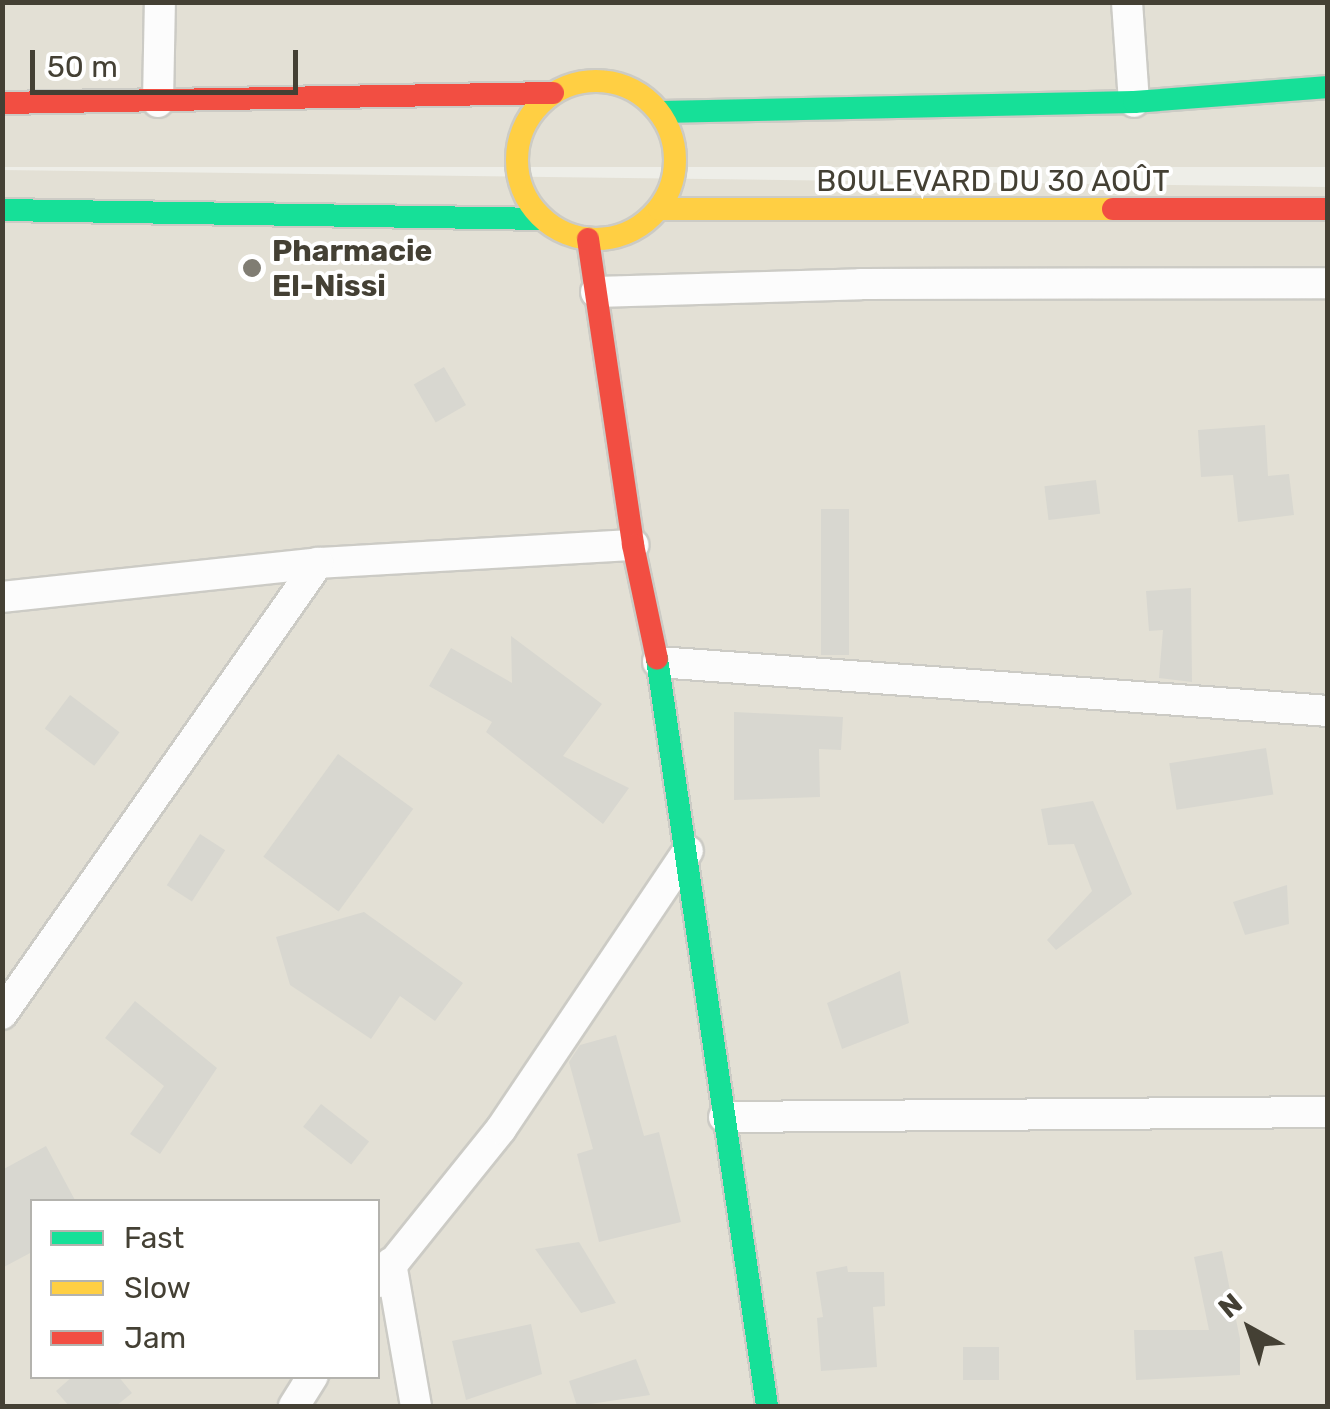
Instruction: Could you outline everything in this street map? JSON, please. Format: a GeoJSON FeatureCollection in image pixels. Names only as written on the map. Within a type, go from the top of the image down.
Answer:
{"type":"FeatureCollection","features":[{"type":"Feature","properties":{"kind":"main road"},"geometry":{"type":"LineString","coordinates":[[575,84],[622,85],[644,96],[660,112],[676,159],[672,186],[659,209],[639,227],[615,238],[588,239],[562,232],[542,219],[527,200],[517,154],[535,110],[553,94],[575,84]]}},
{"type":"Feature","properties":{"kind":"main road"},"geometry":{"type":"LineString","coordinates":[[660,112],[1134,102],[1328,88]]}},
{"type":"Feature","properties":{"kind":"main road"},"geometry":{"type":"LineString","coordinates":[[2,103],[553,94]]}},
{"type":"Feature","properties":{"kind":"main road","name":"BOULEVARD DU 30 AOÛT"},"geometry":{"type":"LineString","coordinates":[[659,209],[1328,209]]}},
{"type":"Feature","properties":{"kind":"main road"},"geometry":{"type":"LineString","coordinates":[[2,210],[542,219]]}},
{"type":"Feature","properties":{"kind":"main road"},"geometry":{"type":"LineString","coordinates":[[588,239],[632,544],[658,662],[688,850],[766,1406]]}},
{"type":"Feature","properties":{"kind":"street"},"geometry":{"type":"LineString","coordinates":[[158,102],[160,2]]}},
{"type":"Feature","properties":{"kind":"street"},"geometry":{"type":"LineString","coordinates":[[1127,2],[1134,102]]}},
{"type":"Feature","properties":{"kind":"street"},"geometry":{"type":"LineString","coordinates":[[596,292],[861,284],[1328,282]]}},
{"type":"Feature","properties":{"kind":"street"},"geometry":{"type":"LineString","coordinates":[[2,597],[318,563],[632,544]]}},
{"type":"Feature","properties":{"kind":"street"},"geometry":{"type":"LineString","coordinates":[[2,1014],[318,563]]}},
{"type":"Feature","properties":{"kind":"street"},"geometry":{"type":"LineString","coordinates":[[658,662],[1328,710]]}},
{"type":"Feature","properties":{"kind":"street"},"geometry":{"type":"LineString","coordinates":[[416,1406],[384,1272],[502,1130],[688,850]]}},
{"type":"Feature","properties":{"kind":"street"},"geometry":{"type":"LineString","coordinates":[[724,1117],[1328,1112]]}},
{"type":"Feature","properties":{"kind":"street"},"geometry":{"type":"LineString","coordinates":[[294,1406],[311,1379]]}},
{"type":"Feature","properties":{"kind":"shaded area"},"geometry":{"type":"Polygon","coordinates":[[[2,3],[1327,3],[1327,167],[2,167],[2,3]]]}},
{"type":"Feature","properties":{"kind":"shaded area"},"geometry":{"type":"Polygon","coordinates":[[[2,170],[1327,187],[1327,1406],[3,1406],[2,170]]]}},
{"type":"Feature","properties":{"kind":"building"},"geometry":{"type":"Polygon","coordinates":[[[444,367],[466,405],[436,423],[414,384],[444,367]]]}},
{"type":"Feature","properties":{"kind":"building"},"geometry":{"type":"Polygon","coordinates":[[[1265,425],[1268,476],[1289,474],[1294,515],[1238,522],[1233,475],[1201,477],[1198,430],[1265,425]]]}},
{"type":"Feature","properties":{"kind":"building"},"geometry":{"type":"Polygon","coordinates":[[[1096,480],[1100,514],[1049,520],[1044,486],[1096,480]]]}},
{"type":"Feature","properties":{"kind":"building"},"geometry":{"type":"Polygon","coordinates":[[[821,509],[849,509],[849,655],[821,655],[821,509]]]}},
{"type":"Feature","properties":{"kind":"building"},"geometry":{"type":"Polygon","coordinates":[[[1191,588],[1192,682],[1159,678],[1163,630],[1149,631],[1146,591],[1191,588]]]}},
{"type":"Feature","properties":{"kind":"building"},"geometry":{"type":"Polygon","coordinates":[[[511,636],[602,704],[563,756],[629,788],[603,824],[486,732],[492,722],[429,686],[451,648],[512,683],[511,636]]]}},
{"type":"Feature","properties":{"kind":"building"},"geometry":{"type":"Polygon","coordinates":[[[70,695],[120,732],[94,766],[45,729],[70,695]]]}},
{"type":"Feature","properties":{"kind":"building"},"geometry":{"type":"Polygon","coordinates":[[[734,712],[843,717],[841,750],[819,749],[820,797],[734,800],[734,712]]]}},
{"type":"Feature","properties":{"kind":"building"},"geometry":{"type":"Polygon","coordinates":[[[1266,748],[1273,794],[1177,810],[1169,763],[1266,748]]]}},
{"type":"Feature","properties":{"kind":"building"},"geometry":{"type":"Polygon","coordinates":[[[338,754],[413,809],[339,911],[263,857],[338,754]]]}},
{"type":"Feature","properties":{"kind":"building"},"geometry":{"type":"Polygon","coordinates":[[[1093,801],[1132,894],[1056,950],[1047,940],[1092,891],[1074,844],[1048,845],[1041,809],[1093,801]]]}},
{"type":"Feature","properties":{"kind":"building"},"geometry":{"type":"Polygon","coordinates":[[[200,834],[225,850],[192,901],[167,885],[200,834]]]}},
{"type":"Feature","properties":{"kind":"building"},"geometry":{"type":"Polygon","coordinates":[[[1287,885],[1289,924],[1245,935],[1233,902],[1287,885]]]}},
{"type":"Feature","properties":{"kind":"building"},"geometry":{"type":"Polygon","coordinates":[[[364,912],[463,983],[435,1021],[400,996],[371,1039],[290,985],[276,937],[364,912]]]}},
{"type":"Feature","properties":{"kind":"building"},"geometry":{"type":"Polygon","coordinates":[[[900,971],[909,1023],[842,1049],[827,1003],[900,971]]]}},
{"type":"Feature","properties":{"kind":"building"},"geometry":{"type":"Polygon","coordinates":[[[135,1001],[217,1068],[160,1154],[130,1134],[164,1086],[105,1038],[135,1001]]]}},
{"type":"Feature","properties":{"kind":"building"},"geometry":{"type":"Polygon","coordinates":[[[616,1035],[644,1136],[659,1132],[681,1222],[599,1242],[577,1154],[593,1149],[569,1062],[580,1045],[616,1035]]]}},
{"type":"Feature","properties":{"kind":"building"},"geometry":{"type":"Polygon","coordinates":[[[321,1104],[369,1142],[351,1164],[303,1127],[321,1104]]]}},
{"type":"Feature","properties":{"kind":"building"},"geometry":{"type":"Polygon","coordinates":[[[46,1146],[74,1199],[30,1199],[30,1253],[2,1268],[2,1170],[46,1146]]]}},
{"type":"Feature","properties":{"kind":"building"},"geometry":{"type":"Polygon","coordinates":[[[579,1242],[616,1303],[581,1313],[535,1249],[579,1242]]]}},
{"type":"Feature","properties":{"kind":"building"},"geometry":{"type":"Polygon","coordinates":[[[1222,1251],[1240,1339],[1240,1375],[1136,1380],[1134,1330],[1209,1330],[1194,1257],[1222,1251]]]}},
{"type":"Feature","properties":{"kind":"building"},"geometry":{"type":"Polygon","coordinates":[[[847,1266],[848,1272],[884,1272],[885,1306],[873,1307],[877,1367],[821,1371],[817,1318],[823,1317],[816,1272],[847,1266]]]}},
{"type":"Feature","properties":{"kind":"building"},"geometry":{"type":"Polygon","coordinates":[[[531,1324],[542,1374],[466,1400],[452,1341],[531,1324]]]}},
{"type":"Feature","properties":{"kind":"building"},"geometry":{"type":"Polygon","coordinates":[[[963,1347],[999,1347],[999,1380],[963,1380],[963,1347]]]}},
{"type":"Feature","properties":{"kind":"building"},"geometry":{"type":"Polygon","coordinates":[[[636,1359],[650,1395],[577,1406],[569,1381],[636,1359]]]}},
{"type":"Feature","properties":{"kind":"building"},"geometry":{"type":"Polygon","coordinates":[[[70,1379],[120,1379],[132,1393],[116,1406],[69,1406],[56,1391],[70,1379]]]}},
{"type":"Feature","properties":{"kind":"traffic: fast"},"geometry":{"type":"LineString","coordinates":[[661,112],[1134,102],[1328,87]]}},
{"type":"Feature","properties":{"kind":"traffic: fast"},"geometry":{"type":"LineString","coordinates":[[2,210],[542,219]]}},
{"type":"Feature","properties":{"kind":"traffic: fast"},"geometry":{"type":"LineString","coordinates":[[657,659],[767,1406]]}},
{"type":"Feature","properties":{"kind":"traffic: slow"},"geometry":{"type":"LineString","coordinates":[[596,81],[626,87],[652,104],[669,130],[675,160],[669,190],[652,216],[626,233],[596,239],[566,233],[540,216],[523,190],[517,160],[523,130],[540,104],[566,87],[596,81]]}},
{"type":"Feature","properties":{"kind":"traffic: slow"},"geometry":{"type":"LineString","coordinates":[[659,209],[1113,209]]}},
{"type":"Feature","properties":{"kind":"traffic: jam"},"geometry":{"type":"LineString","coordinates":[[2,103],[553,93]]}},
{"type":"Feature","properties":{"kind":"traffic: jam"},"geometry":{"type":"LineString","coordinates":[[1113,209],[1328,209]]}},
{"type":"Feature","properties":{"kind":"traffic: jam"},"geometry":{"type":"LineString","coordinates":[[588,239],[633,545],[657,659]]}},
{"type":"Feature","properties":{"kind":"place","name":"Pharmacie El-Nissi"},"geometry":{"type":"Point","coordinates":[252,268]}}]}
